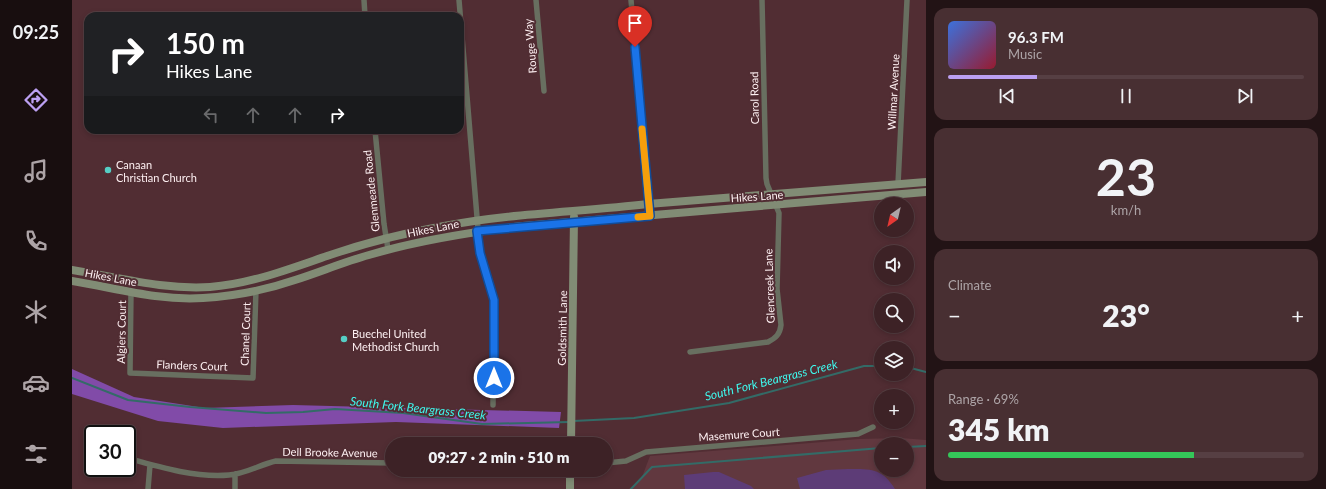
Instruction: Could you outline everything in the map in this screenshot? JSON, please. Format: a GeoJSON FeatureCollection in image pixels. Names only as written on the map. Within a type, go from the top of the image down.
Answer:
{"type":"FeatureCollection","features":[{"type":"Feature","properties":{"kind":"main road","name":"Hikes Lane"},"geometry":{"type":"LineString","coordinates":[[72,270],[161,285],[180,287],[210,287],[234,284],[273,274],[386,238],[478,220],[516,215],[926,182]]}},
{"type":"Feature","properties":{"kind":"main road","name":"Hikes Lane"},"geometry":{"type":"LineString","coordinates":[[72,281],[160,297],[181,298],[226,296],[294,281],[388,249],[444,236],[477,231],[926,192]]}},
{"type":"Feature","properties":{"kind":"main road","name":"Goldsmith Lane"},"geometry":{"type":"LineString","coordinates":[[572,437],[574,211]]}},
{"type":"Feature","properties":{"kind":"main road"},"geometry":{"type":"LineString","coordinates":[[570,477],[570,489]]}},
{"type":"Feature","properties":{"kind":"street"},"geometry":{"type":"LineString","coordinates":[[364,0],[365,12]]}},
{"type":"Feature","properties":{"kind":"street"},"geometry":{"type":"LineString","coordinates":[[459,0],[460,12]]}},
{"type":"Feature","properties":{"kind":"street","name":"Rouge Way"},"geometry":{"type":"LineString","coordinates":[[536,0],[544,91]]}},
{"type":"Feature","properties":{"kind":"street"},"geometry":{"type":"LineString","coordinates":[[631,0],[650,216]]}},
{"type":"Feature","properties":{"kind":"street","name":"Carol Road"},"geometry":{"type":"LineString","coordinates":[[762,0],[766,178],[771,195]]}},
{"type":"Feature","properties":{"kind":"street","name":"Willmar Avenue"},"geometry":{"type":"LineString","coordinates":[[898,184],[907,0]]}},
{"type":"Feature","properties":{"kind":"street"},"geometry":{"type":"LineString","coordinates":[[464,58],[478,220],[477,231],[480,253],[494,300],[493,405]]}},
{"type":"Feature","properties":{"kind":"street","name":"Glenmeade Road"},"geometry":{"type":"LineString","coordinates":[[375,134],[388,249]]}},
{"type":"Feature","properties":{"kind":"street","name":"Glencreek Lane"},"geometry":{"type":"LineString","coordinates":[[690,352],[761,343],[772,340],[778,335],[781,325],[777,289],[778,213],[771,195]]}},
{"type":"Feature","properties":{"kind":"street","name":"Chanel Court"},"geometry":{"type":"LineString","coordinates":[[253,378],[256,290]]}},
{"type":"Feature","properties":{"kind":"street","name":"Algiers Court"},"geometry":{"type":"LineString","coordinates":[[130,373],[131,292]]}},
{"type":"Feature","properties":{"kind":"street","name":"Flanders Court"},"geometry":{"type":"LineString","coordinates":[[130,373],[253,378]]}},
{"type":"Feature","properties":{"kind":"street","name":"Masemure Court"},"geometry":{"type":"LineString","coordinates":[[613,462],[626,461],[646,452],[858,434],[873,427]]}},
{"type":"Feature","properties":{"kind":"street","name":"Dell Brooke Avenue"},"geometry":{"type":"LineString","coordinates":[[136,461],[189,473],[230,475],[276,461],[385,463]]}},
{"type":"Feature","properties":{"kind":"street"},"geometry":{"type":"LineString","coordinates":[[148,489],[150,465]]}},
{"type":"Feature","properties":{"kind":"street"},"geometry":{"type":"LineString","coordinates":[[235,474],[235,489]]}},
{"type":"Feature","properties":{"kind":"shaded area"},"geometry":{"type":"Polygon","coordinates":[[[72,369],[134,397],[205,408],[293,405],[561,412],[559,428],[396,422],[223,428],[158,421],[72,394],[72,369]]]}},
{"type":"Feature","properties":{"kind":"shaded area"},"geometry":{"type":"Polygon","coordinates":[[[874,439],[874,477],[914,477],[914,439],[926,440],[926,489],[629,489],[642,477],[650,456],[874,439]]]}},
{"type":"Feature","properties":{"kind":"shaded area"},"geometry":{"type":"Polygon","coordinates":[[[863,469],[874,471],[874,477],[885,477],[895,489],[800,489],[797,478],[826,470],[863,469]]]}},
{"type":"Feature","properties":{"kind":"shaded area"},"geometry":{"type":"Polygon","coordinates":[[[719,472],[751,486],[754,489],[685,489],[684,475],[719,472]]]}},
{"type":"Feature","properties":{"kind":"waterway","name":"South Fork Beargrass Creek"},"geometry":{"type":"LineString","coordinates":[[573,421],[634,418],[729,403],[864,366],[874,366]]}},
{"type":"Feature","properties":{"kind":"waterway","name":"South Fork Beargrass Creek"},"geometry":{"type":"LineString","coordinates":[[914,369],[926,372]]}},
{"type":"Feature","properties":{"kind":"waterway","name":"South Fork Beargrass Creek"},"geometry":{"type":"LineString","coordinates":[[72,378],[128,400],[190,407],[266,413],[335,409],[403,413],[482,424],[569,422]]}},
{"type":"Feature","properties":{"kind":"waterway"},"geometry":{"type":"LineString","coordinates":[[914,447],[926,446]]}},
{"type":"Feature","properties":{"kind":"waterway"},"geometry":{"type":"LineString","coordinates":[[631,489],[652,467],[874,449]]}},
{"type":"Feature","properties":{"kind":"slow traffic"},"geometry":{"type":"LineString","coordinates":[[638,217],[650,216],[642,129]]}},
{"type":"Feature","properties":{"kind":"place","name":"Canaan Christian Church"},"geometry":{"type":"Point","coordinates":[108,170]}},
{"type":"Feature","properties":{"kind":"place","name":"Buechel United Methodist Church"},"geometry":{"type":"Point","coordinates":[344,339]}},
{"type":"Feature","properties":{"kind":"route"},"geometry":{"type":"LineString","coordinates":[[494,378],[494,300],[480,253],[477,231],[650,216],[635,47]]}}]}
